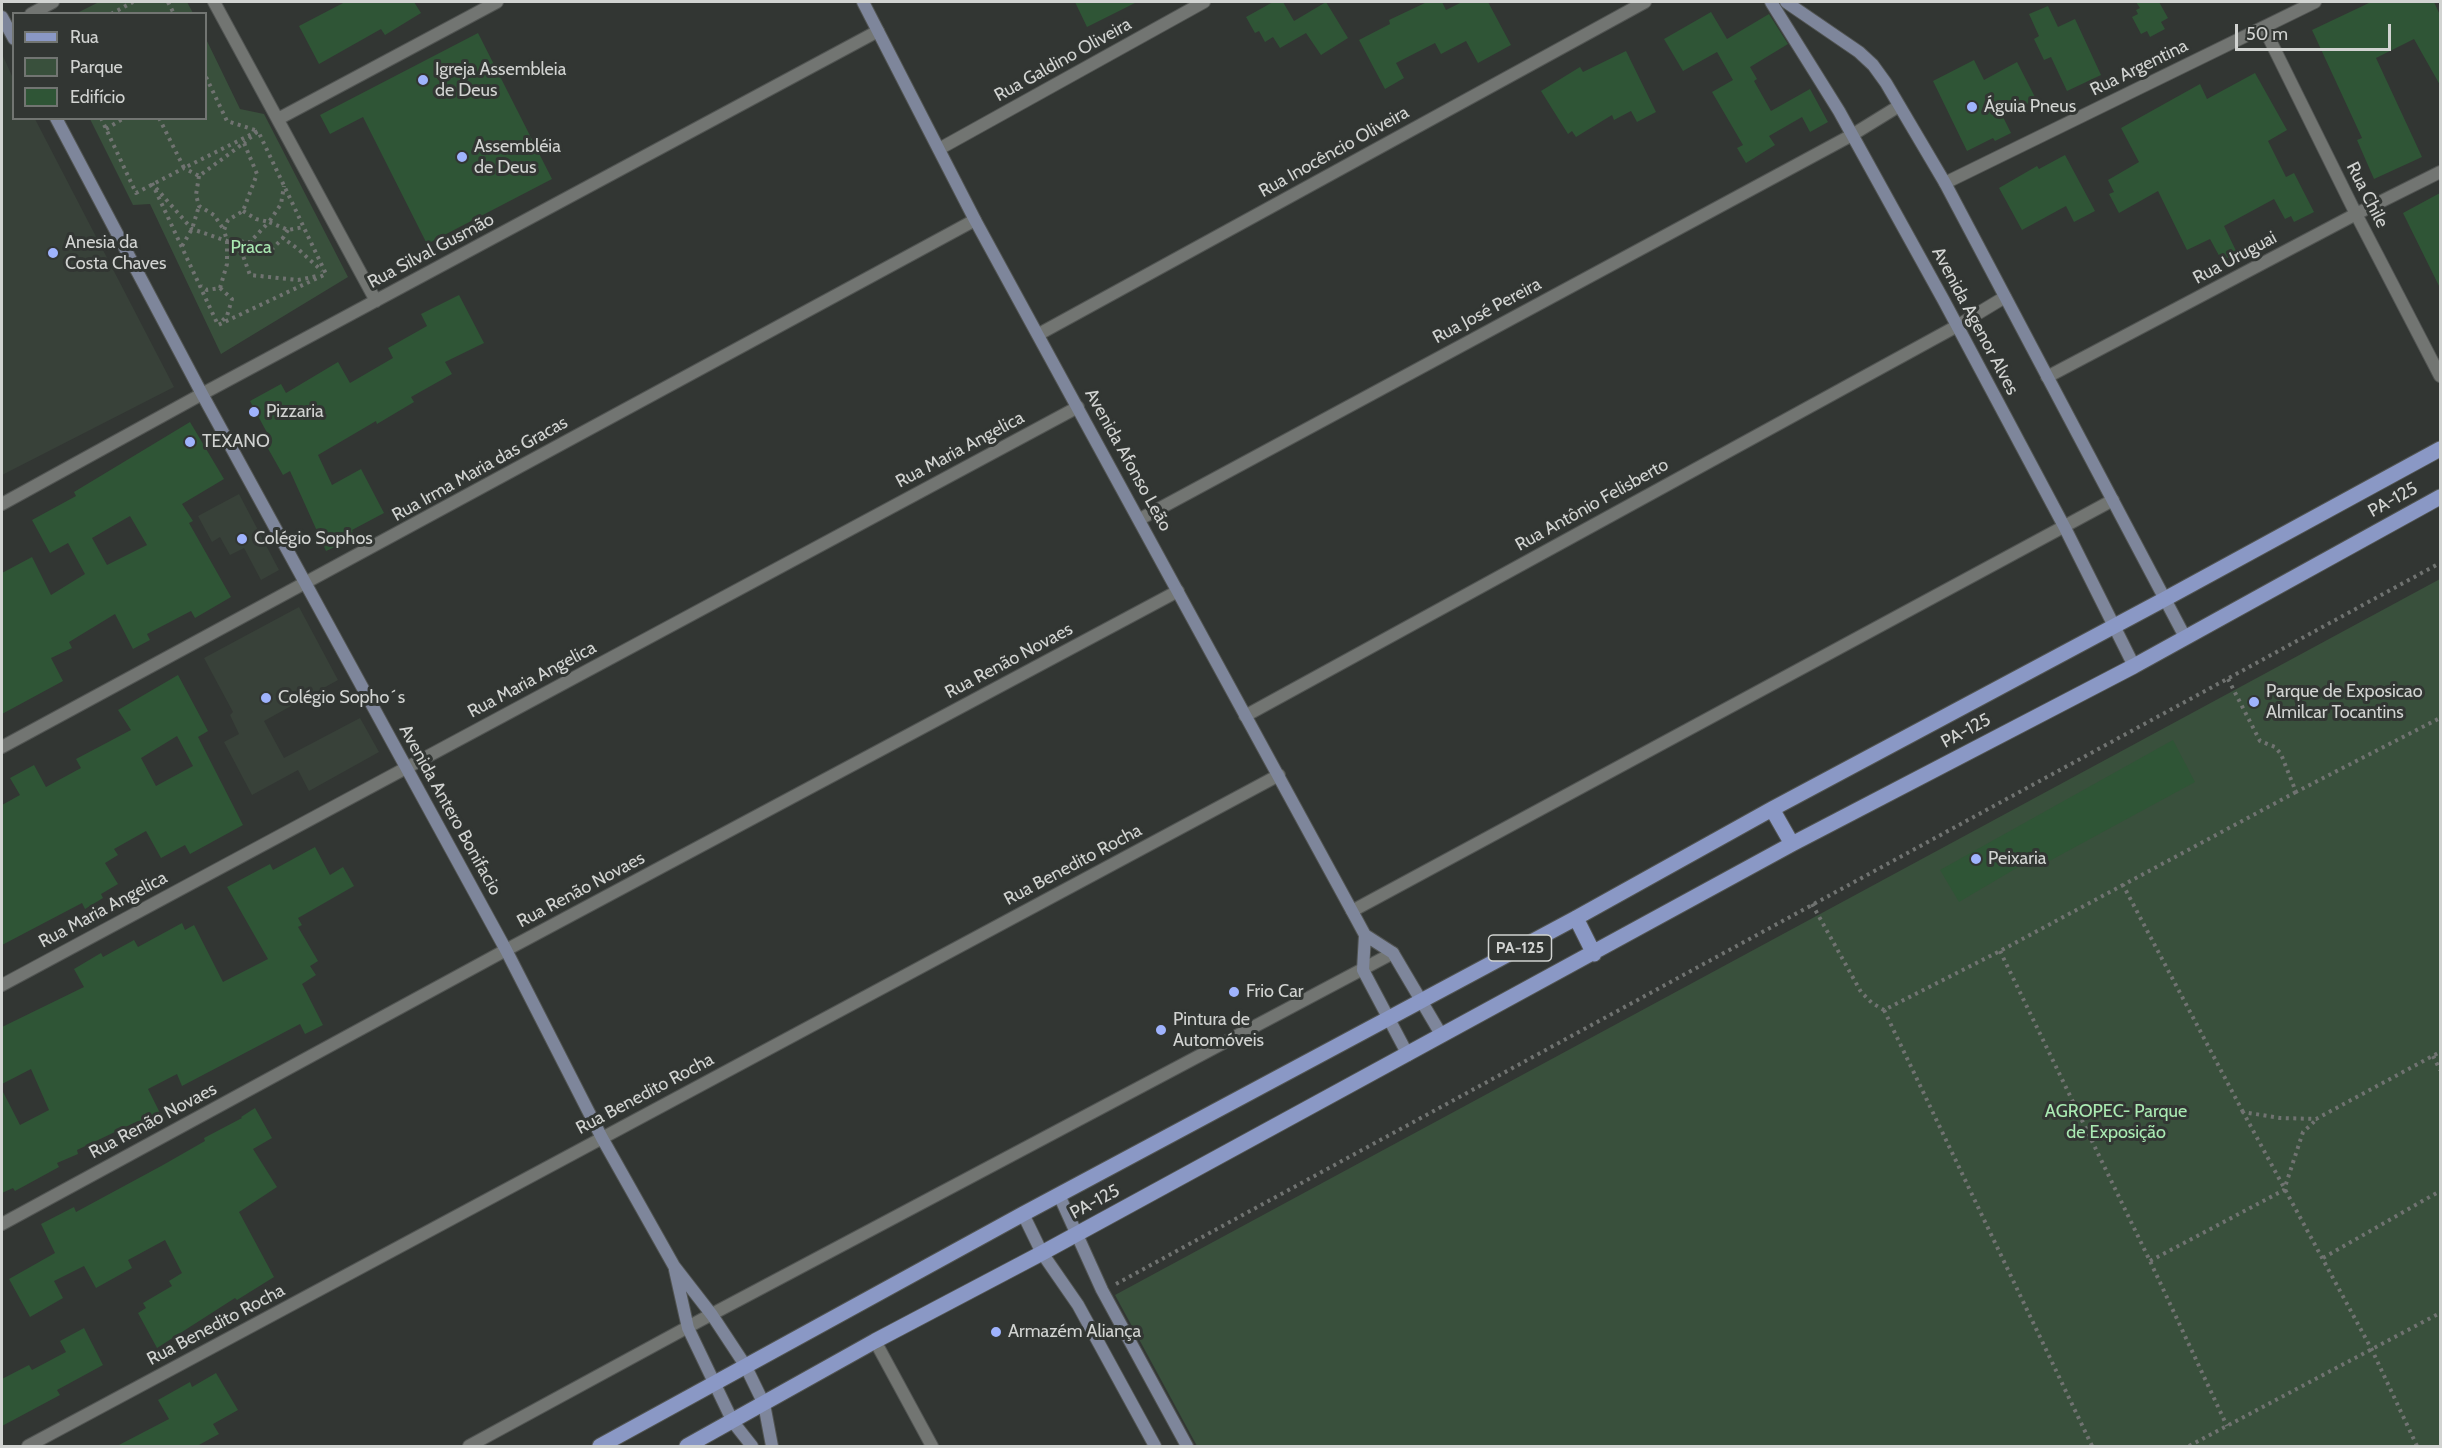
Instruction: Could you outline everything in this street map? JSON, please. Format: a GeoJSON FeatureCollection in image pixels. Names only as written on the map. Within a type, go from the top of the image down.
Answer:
{"type":"FeatureCollection","features":[{"type":"Feature","properties":{"kind":"main road","name":"PA-125"},"geometry":{"type":"LineString","coordinates":[[600,1446],[1023,1214],[1576,918],[1772,809],[2440,449]]}},
{"type":"Feature","properties":{"kind":"main road","name":"PA-125"},"geometry":{"type":"LineString","coordinates":[[687,1446],[874,1341],[1408,1055],[1792,844],[2134,666],[2440,497]]}},
{"type":"Feature","properties":{"kind":"main road"},"geometry":{"type":"LineString","coordinates":[[1772,809],[1792,844]]}},
{"type":"Feature","properties":{"kind":"main road"},"geometry":{"type":"LineString","coordinates":[[1576,918],[1593,954]]}},
{"type":"Feature","properties":{"kind":"street"},"geometry":{"type":"LineString","coordinates":[[35,12],[53,2]]}},
{"type":"Feature","properties":{"kind":"street"},"geometry":{"type":"LineString","coordinates":[[214,2],[375,301]]}},
{"type":"Feature","properties":{"kind":"street"},"geometry":{"type":"LineString","coordinates":[[278,119],[497,2]]}},
{"type":"Feature","properties":{"kind":"street","name":"Avenida Afonso Leão"},"geometry":{"type":"LineString","coordinates":[[862,2],[975,220],[1365,935],[1393,953],[1442,1036]]}},
{"type":"Feature","properties":{"kind":"street","name":"Rua Galdino Oliveira"},"geometry":{"type":"LineString","coordinates":[[939,149],[1204,2]]}},
{"type":"Feature","properties":{"kind":"street","name":"Rua Inocêncio Oliveira"},"geometry":{"type":"LineString","coordinates":[[1039,334],[1645,2]]}},
{"type":"Feature","properties":{"kind":"street","name":"Avenida Agenor Alves"},"geometry":{"type":"LineString","coordinates":[[1772,2],[1851,135],[1957,326],[2065,528],[2134,666]]}},
{"type":"Feature","properties":{"kind":"street"},"geometry":{"type":"LineString","coordinates":[[1786,2],[1859,52],[1873,65],[1899,106],[1946,183],[2185,637]]}},
{"type":"Feature","properties":{"kind":"street","name":"Rua Argentina"},"geometry":{"type":"LineString","coordinates":[[1946,183],[2315,2]]}},
{"type":"Feature","properties":{"kind":"street","name":"Rua Chile"},"geometry":{"type":"LineString","coordinates":[[2264,28],[2356,214],[2440,376]]}},
{"type":"Feature","properties":{"kind":"street","name":"Rua Silval Gusmão"},"geometry":{"type":"LineString","coordinates":[[2,504],[878,31]]}},
{"type":"Feature","properties":{"kind":"street","name":"Rua José Pereira"},"geometry":{"type":"LineString","coordinates":[[1140,519],[1851,135],[1899,106]]}},
{"type":"Feature","properties":{"kind":"street","name":"Avenida Antero Bonifacio"},"geometry":{"type":"LineString","coordinates":[[57,120],[202,394],[506,950],[602,1138],[674,1266],[712,1315],[745,1365],[764,1404],[772,1446]]}},
{"type":"Feature","properties":{"kind":"street","name":"Rua Uruguai"},"geometry":{"type":"LineString","coordinates":[[2047,377],[2440,172]]}},
{"type":"Feature","properties":{"kind":"street","name":"Rua Irma Maria das Gracas"},"geometry":{"type":"LineString","coordinates":[[2,747],[975,220]]}},
{"type":"Feature","properties":{"kind":"street","name":"Rua Antônio Felisberto"},"geometry":{"type":"LineString","coordinates":[[1245,716],[1957,326],[2005,297]]}},
{"type":"Feature","properties":{"kind":"street","name":"Rua Maria Angelica"},"geometry":{"type":"LineString","coordinates":[[2,985],[1078,407]]}},
{"type":"Feature","properties":{"kind":"street"},"geometry":{"type":"LineString","coordinates":[[1352,911],[2065,528],[2113,500]]}},
{"type":"Feature","properties":{"kind":"street","name":"Rua Renão Novaes"},"geometry":{"type":"LineString","coordinates":[[2,1224],[506,950],[1178,591]]}},
{"type":"Feature","properties":{"kind":"street","name":"Rua Benedito Rocha"},"geometry":{"type":"LineString","coordinates":[[28,1446],[1279,775]]}},
{"type":"Feature","properties":{"kind":"street"},"geometry":{"type":"LineString","coordinates":[[1365,935],[1363,970],[1408,1055]]}},
{"type":"Feature","properties":{"kind":"street"},"geometry":{"type":"LineString","coordinates":[[469,1446],[1393,953]]}},
{"type":"Feature","properties":{"kind":"street"},"geometry":{"type":"LineString","coordinates":[[1059,1195],[1102,1290],[1187,1446]]}},
{"type":"Feature","properties":{"kind":"street"},"geometry":{"type":"LineString","coordinates":[[1023,1214],[1042,1253],[1078,1305],[1155,1446]]}},
{"type":"Feature","properties":{"kind":"street","name":"Avenida Antero Bonifacio"},"geometry":{"type":"LineString","coordinates":[[674,1266],[688,1328],[733,1422],[752,1446]]}},
{"type":"Feature","properties":{"kind":"street"},"geometry":{"type":"LineString","coordinates":[[874,1341],[932,1446]]}},
{"type":"Feature","properties":{"kind":"path"},"geometry":{"type":"LineString","coordinates":[[115,12],[133,2]]}},
{"type":"Feature","properties":{"kind":"path"},"geometry":{"type":"LineString","coordinates":[[207,79],[227,121],[258,131],[326,274]]}},
{"type":"Feature","properties":{"kind":"path"},"geometry":{"type":"LineString","coordinates":[[102,120],[136,193],[258,131]]}},
{"type":"Feature","properties":{"kind":"path"},"geometry":{"type":"LineString","coordinates":[[106,129],[121,120]]}},
{"type":"Feature","properties":{"kind":"path"},"geometry":{"type":"LineString","coordinates":[[160,120],[184,168],[199,176]]}},
{"type":"Feature","properties":{"kind":"path"},"geometry":{"type":"LineString","coordinates":[[182,247],[192,229],[199,206],[196,195],[199,176],[258,131]]}},
{"type":"Feature","properties":{"kind":"path"},"geometry":{"type":"LineString","coordinates":[[224,230],[228,220],[243,211],[257,174],[244,143]]}},
{"type":"Feature","properties":{"kind":"path"},"geometry":{"type":"LineString","coordinates":[[152,183],[192,229],[227,241],[250,242],[270,251]]}},
{"type":"Feature","properties":{"kind":"path"},"geometry":{"type":"LineString","coordinates":[[152,183],[218,325]]}},
{"type":"Feature","properties":{"kind":"path"},"geometry":{"type":"LineString","coordinates":[[250,242],[269,222],[281,204],[284,186]]}},
{"type":"Feature","properties":{"kind":"path"},"geometry":{"type":"LineString","coordinates":[[199,206],[214,215],[224,230],[227,241],[227,264],[220,288]]}},
{"type":"Feature","properties":{"kind":"path"},"geometry":{"type":"LineString","coordinates":[[243,211],[256,219],[288,230],[304,227]]}},
{"type":"Feature","properties":{"kind":"path"},"geometry":{"type":"LineString","coordinates":[[242,254],[270,251],[288,230]]}},
{"type":"Feature","properties":{"kind":"path"},"geometry":{"type":"LineString","coordinates":[[283,238],[326,274]]}},
{"type":"Feature","properties":{"kind":"path"},"geometry":{"type":"LineString","coordinates":[[227,241],[242,254],[250,275],[298,280],[326,274]]}},
{"type":"Feature","properties":{"kind":"path"},"geometry":{"type":"LineString","coordinates":[[218,325],[326,274]]}},
{"type":"Feature","properties":{"kind":"path"},"geometry":{"type":"LineString","coordinates":[[199,285],[207,290],[220,288]]}},
{"type":"Feature","properties":{"kind":"path"},"geometry":{"type":"LineString","coordinates":[[218,325],[226,316],[232,299],[220,288]]}},
{"type":"Feature","properties":{"kind":"path"},"geometry":{"type":"LineString","coordinates":[[1107,1290],[2440,563]]}},
{"type":"Feature","properties":{"kind":"path"},"geometry":{"type":"LineString","coordinates":[[2228,679],[2260,741],[2275,747],[2281,754],[2296,792]]}},
{"type":"Feature","properties":{"kind":"path"},"geometry":{"type":"LineString","coordinates":[[1884,1010],[2440,718]]}},
{"type":"Feature","properties":{"kind":"path"},"geometry":{"type":"LineString","coordinates":[[2123,885],[2242,1112],[2372,1350],[2417,1446]]}},
{"type":"Feature","properties":{"kind":"path"},"geometry":{"type":"LineString","coordinates":[[1812,904],[1861,992],[1872,1003],[1884,1010],[2092,1446]]}},
{"type":"Feature","properties":{"kind":"path"},"geometry":{"type":"LineString","coordinates":[[2000,951],[2227,1426]]}},
{"type":"Feature","properties":{"kind":"path"},"geometry":{"type":"LineString","coordinates":[[2150,1261],[2284,1190],[2303,1132],[2316,1119],[2440,1052]]}},
{"type":"Feature","properties":{"kind":"path"},"geometry":{"type":"LineString","coordinates":[[2433,1056],[2440,1070]]}},
{"type":"Feature","properties":{"kind":"path"},"geometry":{"type":"LineString","coordinates":[[2242,1112],[2280,1118],[2316,1119]]}},
{"type":"Feature","properties":{"kind":"path"},"geometry":{"type":"LineString","coordinates":[[2323,1258],[2440,1191]]}},
{"type":"Feature","properties":{"kind":"path"},"geometry":{"type":"LineString","coordinates":[[2189,1446],[2440,1313]]}},
{"type":"Feature","properties":{"kind":"shaded area","name":"Anesia da Costa Chaves"},"geometry":{"type":"Polygon","coordinates":[[[2,54],[12,76],[12,120],[36,120],[174,387],[2,475],[2,54]]]}},
{"type":"Feature","properties":{"kind":"shaded area","name":"Colégio Sophos"},"geometry":{"type":"Polygon","coordinates":[[[239,494],[279,570],[261,580],[244,548],[230,555],[220,537],[212,542],[198,516],[239,494]]]}},
{"type":"Feature","properties":{"kind":"shaded area","name":"Colégio Sopho´s"},"geometry":{"type":"Polygon","coordinates":[[[299,607],[338,680],[264,721],[284,758],[360,718],[379,752],[309,791],[298,770],[252,795],[224,742],[239,734],[230,715],[233,712],[204,658],[299,607]]]}},
{"type":"Feature","properties":{"kind":"green space"},"geometry":{"type":"Polygon","coordinates":[[[99,2],[187,2],[192,12],[79,12],[99,2]]]}},
{"type":"Feature","properties":{"kind":"green space","name":"Praca"},"geometry":{"type":"Polygon","coordinates":[[[207,41],[240,109],[264,114],[348,277],[221,354],[150,204],[133,205],[90,120],[207,120],[207,41]]]}},
{"type":"Feature","properties":{"kind":"green space","name":"AGROPEC- Parque de Exposição"},"geometry":{"type":"Polygon","coordinates":[[[2440,579],[2440,1446],[1197,1446],[1115,1295],[2440,579]]]}},
{"type":"Feature","properties":{"kind":"building"},"geometry":{"type":"Polygon","coordinates":[[[345,2],[414,2],[421,13],[385,35],[381,29],[319,64],[299,26],[345,2]]]}},
{"type":"Feature","properties":{"kind":"building"},"geometry":{"type":"Polygon","coordinates":[[[1075,2],[1137,2],[1087,27],[1075,2]]]}},
{"type":"Feature","properties":{"kind":"building"},"geometry":{"type":"Polygon","coordinates":[[[1273,2],[1283,2],[1294,21],[1326,2],[1348,38],[1321,55],[1306,33],[1280,48],[1273,37],[1265,42],[1259,31],[1255,33],[1246,17],[1273,2]]]}},
{"type":"Feature","properties":{"kind":"building"},"geometry":{"type":"Polygon","coordinates":[[[1427,2],[1442,2],[1446,10],[1462,2],[1488,2],[1511,45],[1478,63],[1466,41],[1441,54],[1435,43],[1396,63],[1404,78],[1385,89],[1359,40],[1390,24],[1389,20],[1427,2]]]}},
{"type":"Feature","properties":{"kind":"building"},"geometry":{"type":"Polygon","coordinates":[[[2136,2],[2159,2],[2168,18],[2161,22],[2165,29],[2150,37],[2147,31],[2141,34],[2132,17],[2138,14],[2136,10],[2140,8],[2136,2]]]}},
{"type":"Feature","properties":{"kind":"building"},"geometry":{"type":"Polygon","coordinates":[[[2371,2],[2434,2],[2440,15],[2440,85],[2414,39],[2376,58],[2422,157],[2374,179],[2357,140],[2362,138],[2312,30],[2371,2]]]}},
{"type":"Feature","properties":{"kind":"building"},"geometry":{"type":"Polygon","coordinates":[[[2048,6],[2058,27],[2075,19],[2101,75],[2067,91],[2051,57],[2044,60],[2034,39],[2039,36],[2029,14],[2048,6]]]}},
{"type":"Feature","properties":{"kind":"building"},"geometry":{"type":"Polygon","coordinates":[[[1711,12],[1727,39],[1769,14],[1788,44],[1750,67],[1757,79],[1754,81],[1771,111],[1810,89],[1828,122],[1810,132],[1802,117],[1769,136],[1775,145],[1746,163],[1737,148],[1743,145],[1712,92],[1733,80],[1717,52],[1683,71],[1664,39],[1711,12]]]}},
{"type":"Feature","properties":{"kind":"building","name":"Assembléia de Deus"},"geometry":{"type":"Polygon","coordinates":[[[478,33],[552,179],[427,244],[363,117],[330,134],[320,115],[478,33]]]}},
{"type":"Feature","properties":{"kind":"building"},"geometry":{"type":"Polygon","coordinates":[[[1626,51],[1656,112],[1637,122],[1631,111],[1614,120],[1612,115],[1576,137],[1572,131],[1568,134],[1541,91],[1580,67],[1583,72],[1626,51]]]}},
{"type":"Feature","properties":{"kind":"building","name":"Águia Pneus"},"geometry":{"type":"Polygon","coordinates":[[[1974,60],[1984,80],[2017,62],[2036,99],[2003,117],[2011,133],[1995,141],[1993,138],[1967,151],[1933,81],[1974,60]]]}},
{"type":"Feature","properties":{"kind":"building"},"geometry":{"type":"Polygon","coordinates":[[[2255,73],[2287,130],[2268,141],[2286,177],[2294,173],[2314,212],[2294,222],[2291,216],[2285,219],[2274,199],[2224,226],[2237,253],[2222,261],[2210,239],[2187,250],[2158,191],[2119,213],[2109,194],[2114,192],[2108,180],[2139,162],[2121,128],[2200,84],[2207,99],[2255,73]]]}},
{"type":"Feature","properties":{"kind":"building"},"geometry":{"type":"Polygon","coordinates":[[[2065,155],[2095,211],[2074,222],[2066,206],[2022,230],[1999,188],[2037,166],[2039,169],[2065,155]]]}},
{"type":"Feature","properties":{"kind":"building"},"geometry":{"type":"Polygon","coordinates":[[[2440,193],[2440,288],[2403,213],[2440,193]]]}},
{"type":"Feature","properties":{"kind":"building"},"geometry":{"type":"Polygon","coordinates":[[[459,295],[484,343],[445,362],[452,374],[411,397],[414,402],[318,455],[332,485],[361,469],[384,513],[352,530],[355,538],[326,551],[290,471],[283,475],[266,445],[272,442],[250,401],[281,384],[286,393],[338,362],[350,383],[393,358],[388,348],[427,326],[421,314],[459,295]]]}},
{"type":"Feature","properties":{"kind":"building"},"geometry":{"type":"Polygon","coordinates":[[[190,422],[224,479],[182,504],[193,521],[189,523],[231,597],[195,618],[191,611],[147,634],[150,640],[133,649],[115,614],[69,642],[72,648],[51,658],[63,681],[2,714],[2,573],[32,557],[51,595],[85,574],[68,543],[50,553],[32,520],[76,496],[74,492],[190,422]],[[130,516],[92,538],[107,565],[147,545],[130,516]]]}},
{"type":"Feature","properties":{"kind":"building"},"geometry":{"type":"Polygon","coordinates":[[[178,675],[208,731],[198,737],[243,825],[190,854],[185,845],[161,858],[146,831],[114,849],[118,855],[105,863],[118,884],[101,894],[103,898],[85,909],[82,903],[2,945],[2,805],[20,795],[10,778],[34,765],[46,787],[81,768],[76,759],[131,730],[118,710],[178,675]],[[177,736],[141,758],[156,786],[193,766],[177,736]]]}},
{"type":"Feature","properties":{"kind":"building"},"geometry":{"type":"Polygon","coordinates":[[[2173,740],[2195,782],[2042,865],[2037,856],[1959,902],[1940,870],[2173,740]]]}},
{"type":"Feature","properties":{"kind":"building"},"geometry":{"type":"Polygon","coordinates":[[[315,847],[330,875],[343,867],[354,886],[298,918],[302,925],[298,927],[318,961],[310,966],[316,975],[302,984],[323,1025],[305,1034],[300,1024],[182,1086],[177,1074],[148,1089],[160,1113],[77,1150],[78,1154],[57,1163],[59,1167],[15,1191],[13,1188],[2,1193],[2,1090],[20,1125],[49,1110],[31,1069],[2,1084],[2,1027],[84,987],[74,969],[101,953],[103,957],[134,940],[138,947],[182,923],[185,930],[194,925],[223,982],[268,959],[227,887],[270,864],[273,870],[315,847]]]}},
{"type":"Feature","properties":{"kind":"building"},"geometry":{"type":"Polygon","coordinates":[[[255,1108],[272,1138],[253,1149],[277,1187],[239,1212],[274,1277],[237,1300],[235,1298],[157,1348],[138,1313],[146,1308],[143,1303],[172,1286],[169,1281],[182,1273],[165,1240],[128,1260],[132,1268],[96,1288],[84,1266],[54,1281],[63,1298],[30,1317],[9,1279],[55,1253],[41,1224],[74,1207],[76,1212],[163,1165],[255,1108]]]}},
{"type":"Feature","properties":{"kind":"building"},"geometry":{"type":"Polygon","coordinates":[[[84,1328],[103,1365],[57,1390],[60,1395],[2,1426],[2,1379],[29,1365],[32,1370],[66,1352],[60,1341],[84,1328]]]}},
{"type":"Feature","properties":{"kind":"building"},"geometry":{"type":"Polygon","coordinates":[[[216,1373],[238,1410],[213,1424],[219,1434],[197,1446],[117,1446],[169,1419],[158,1400],[190,1382],[192,1387],[216,1373]]]}},
{"type":"Feature","properties":{"kind":"place","name":"Igreja Assembleia de Deus"},"geometry":{"type":"Point","coordinates":[423,80]}},
{"type":"Feature","properties":{"kind":"place","name":"Águia Pneus"},"geometry":{"type":"Point","coordinates":[1972,107]}},
{"type":"Feature","properties":{"kind":"place","name":"Assembléia de Deus"},"geometry":{"type":"Point","coordinates":[462,157]}},
{"type":"Feature","properties":{"kind":"place","name":"Anesia da Costa Chaves"},"geometry":{"type":"Point","coordinates":[53,253]}},
{"type":"Feature","properties":{"kind":"place","name":"Pizzaria"},"geometry":{"type":"Point","coordinates":[254,412]}},
{"type":"Feature","properties":{"kind":"place","name":"TEXANO"},"geometry":{"type":"Point","coordinates":[190,442]}},
{"type":"Feature","properties":{"kind":"place","name":"Colégio Sophos"},"geometry":{"type":"Point","coordinates":[242,539]}},
{"type":"Feature","properties":{"kind":"place","name":"Colégio Sopho´s"},"geometry":{"type":"Point","coordinates":[266,698]}},
{"type":"Feature","properties":{"kind":"place","name":"Parque de Exposicao Almilcar Tocantins"},"geometry":{"type":"Point","coordinates":[2254,702]}},
{"type":"Feature","properties":{"kind":"place","name":"Peixaria"},"geometry":{"type":"Point","coordinates":[1976,859]}},
{"type":"Feature","properties":{"kind":"place","name":"Frio Car"},"geometry":{"type":"Point","coordinates":[1234,992]}},
{"type":"Feature","properties":{"kind":"place","name":"Pintura de Automóveis"},"geometry":{"type":"Point","coordinates":[1161,1030]}},
{"type":"Feature","properties":{"kind":"place","name":"Armazém Aliança"},"geometry":{"type":"Point","coordinates":[996,1332]}}]}
